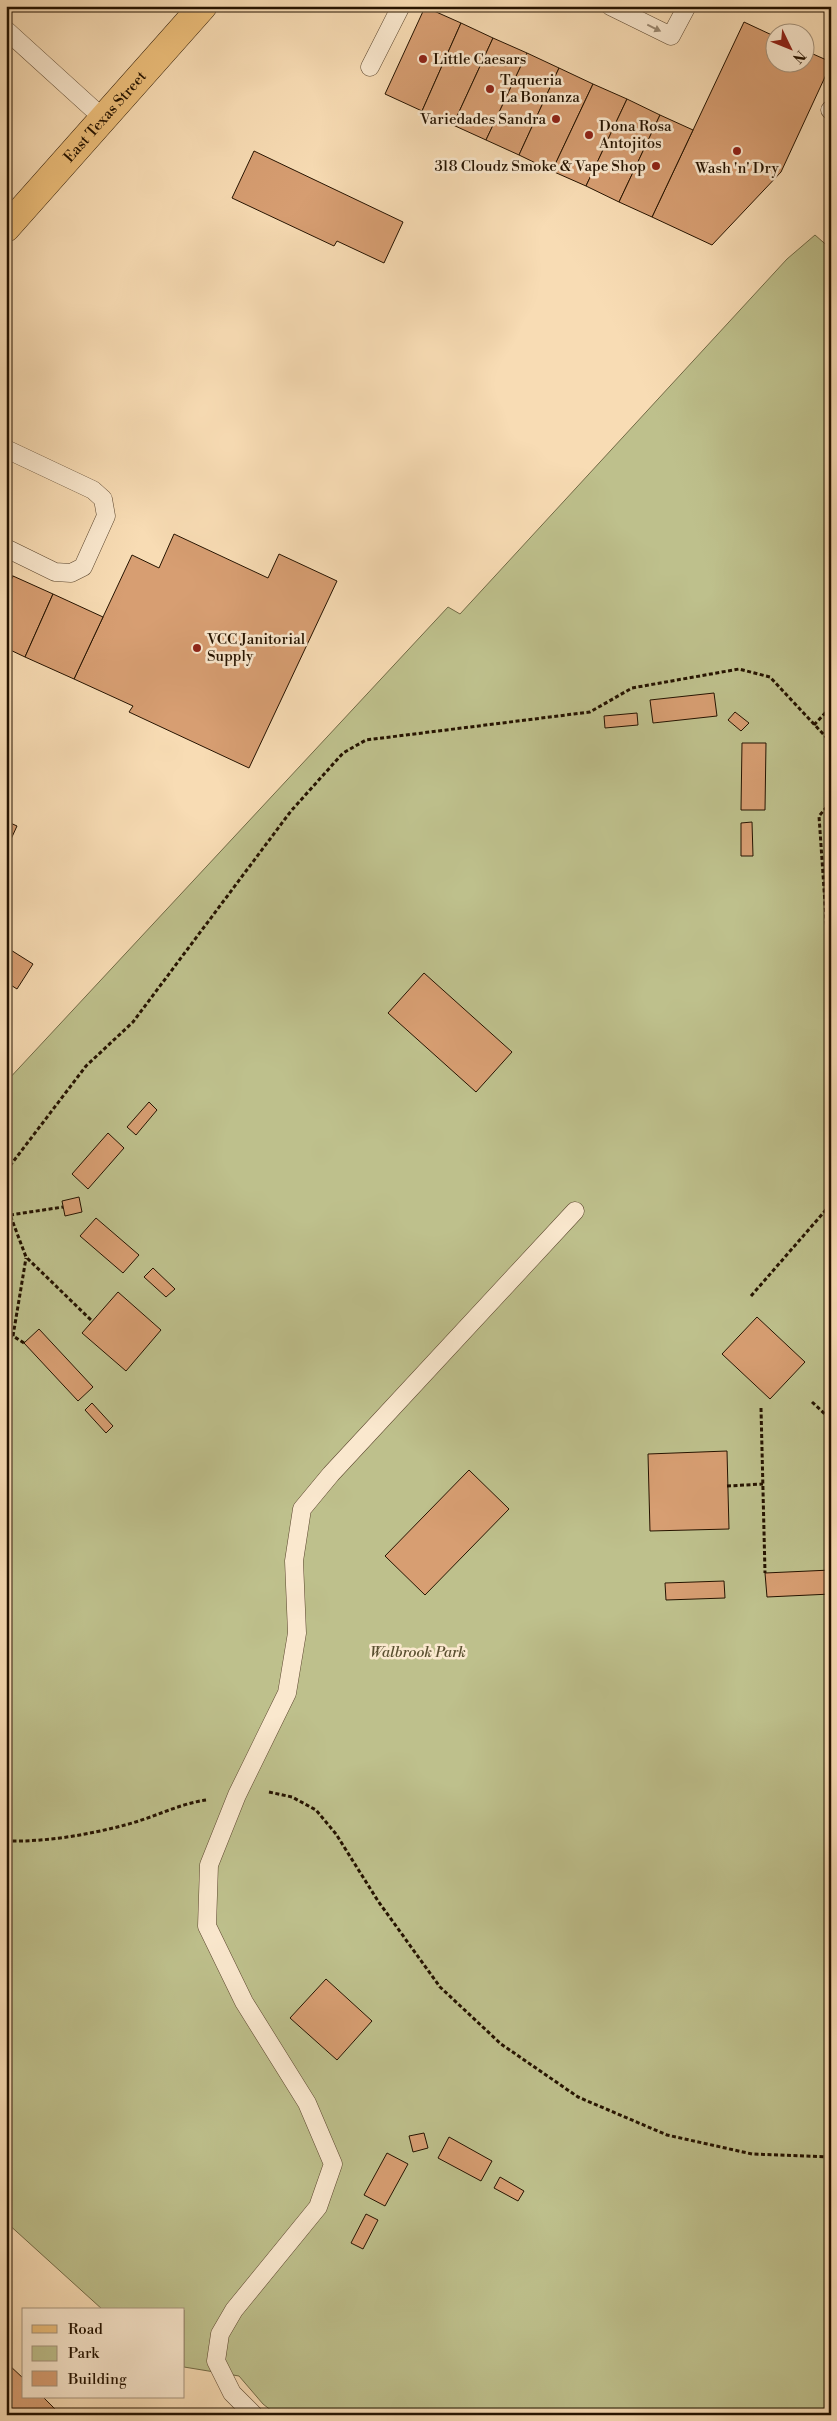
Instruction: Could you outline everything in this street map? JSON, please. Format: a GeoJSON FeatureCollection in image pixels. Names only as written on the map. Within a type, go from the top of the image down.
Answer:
{"type":"FeatureCollection","features":[{"type":"Feature","properties":{"kind":"main road","name":"East Texas Street"},"geometry":{"type":"LineString","coordinates":[[6,228],[104,119],[195,9]]}},
{"type":"Feature","properties":{"kind":"lane"},"geometry":{"type":"LineString","coordinates":[[370,67],[401,6]]}},
{"type":"Feature","properties":{"kind":"lane"},"geometry":{"type":"LineString","coordinates":[[610,6],[671,36],[687,6]]}},
{"type":"Feature","properties":{"kind":"lane"},"geometry":{"type":"LineString","coordinates":[[6,30],[104,119]]}},
{"type":"Feature","properties":{"kind":"lane"},"geometry":{"type":"LineString","coordinates":[[6,449],[93,490],[102,499],[106,516],[83,567],[71,573],[54,572],[6,548]]}},
{"type":"Feature","properties":{"kind":"lane"},"geometry":{"type":"LineString","coordinates":[[254,2415],[232,2393],[216,2361],[220,2334],[234,2310],[318,2207],[333,2164],[307,2103],[244,2002],[207,1926],[209,1865],[237,1795],[287,1693],[297,1633],[294,1561],[302,1509],[331,1474],[575,1211]]}},
{"type":"Feature","properties":{"kind":"path"},"geometry":{"type":"LineString","coordinates":[[6,1171],[86,1066],[133,1022],[291,811],[343,753],[366,740],[590,712],[632,688],[739,669],[770,677],[831,746]]}},
{"type":"Feature","properties":{"kind":"path"},"geometry":{"type":"LineString","coordinates":[[814,725],[828,710]]}},
{"type":"Feature","properties":{"kind":"path"},"geometry":{"type":"LineString","coordinates":[[831,802],[820,816],[831,991]]}},
{"type":"Feature","properties":{"kind":"path"},"geometry":{"type":"LineString","coordinates":[[6,1204],[26,1257],[92,1321]]}},
{"type":"Feature","properties":{"kind":"path"},"geometry":{"type":"LineString","coordinates":[[750,1296],[831,1204]]}},
{"type":"Feature","properties":{"kind":"path"},"geometry":{"type":"LineString","coordinates":[[10,1215],[63,1207]]}},
{"type":"Feature","properties":{"kind":"path"},"geometry":{"type":"LineString","coordinates":[[13,1336],[26,1257]]}},
{"type":"Feature","properties":{"kind":"path"},"geometry":{"type":"LineString","coordinates":[[6,1336],[13,1336],[24,1343]]}},
{"type":"Feature","properties":{"kind":"path"},"geometry":{"type":"LineString","coordinates":[[812,1402],[829,1415],[831,1419]]}},
{"type":"Feature","properties":{"kind":"path"},"geometry":{"type":"LineString","coordinates":[[761,1408],[765,1573]]}},
{"type":"Feature","properties":{"kind":"path"},"geometry":{"type":"LineString","coordinates":[[727,1486],[763,1484]]}},
{"type":"Feature","properties":{"kind":"path"},"geometry":{"type":"LineString","coordinates":[[6,1841],[38,1842],[125,1825],[193,1802],[264,1790],[292,1797],[316,1810],[336,1834],[378,1901],[440,1987],[501,2044],[578,2097],[666,2135],[752,2154],[831,2157]]}},
{"type":"Feature","properties":{"kind":"green space","name":"Walbrook Park"},"geometry":{"type":"Polygon","coordinates":[[[815,235],[831,249],[831,2415],[277,2415],[263,2404],[239,2376],[185,2367],[185,2308],[101,2308],[6,2222],[6,1082],[448,607],[460,614],[787,259],[815,235]]]}},
{"type":"Feature","properties":{"kind":"building","name":"Little Caesars"},"geometry":{"type":"Polygon","coordinates":[[[425,7],[461,23],[422,111],[385,94],[425,7]]]}},
{"type":"Feature","properties":{"kind":"building","name":"Wash 'n' Dry"},"geometry":{"type":"Polygon","coordinates":[[[744,22],[764,31],[764,72],[814,72],[814,54],[831,62],[781,172],[712,245],[652,217],[744,22]]]}},
{"type":"Feature","properties":{"kind":"building"},"geometry":{"type":"Polygon","coordinates":[[[461,23],[493,38],[453,125],[422,111],[461,23]]]}},
{"type":"Feature","properties":{"kind":"building","name":"Taqueria La Bonanza"},"geometry":{"type":"Polygon","coordinates":[[[493,38],[527,53],[486,140],[453,125],[493,38]]]}},
{"type":"Feature","properties":{"kind":"building"},"geometry":{"type":"Polygon","coordinates":[[[527,53],[559,68],[519,155],[486,140],[527,53]]]}},
{"type":"Feature","properties":{"kind":"building","name":"Variedades Sandra"},"geometry":{"type":"Polygon","coordinates":[[[559,68],[593,84],[552,171],[519,155],[559,68]]]}},
{"type":"Feature","properties":{"kind":"building","name":"Dona Rosa Antojitos"},"geometry":{"type":"Polygon","coordinates":[[[593,84],[627,99],[586,186],[552,171],[593,84]]]}},
{"type":"Feature","properties":{"kind":"building"},"geometry":{"type":"Polygon","coordinates":[[[627,99],[660,115],[619,202],[586,186],[627,99]]]}},
{"type":"Feature","properties":{"kind":"building","name":"318 Cloudz Smoke & Vape Shop"},"geometry":{"type":"Polygon","coordinates":[[[660,115],[693,130],[652,217],[619,202],[660,115]]]}},
{"type":"Feature","properties":{"kind":"building"},"geometry":{"type":"Polygon","coordinates":[[[254,151],[403,222],[384,263],[337,241],[334,246],[232,198],[254,151]]]}},
{"type":"Feature","properties":{"kind":"building","name":"VCC Janitorial Supply"},"geometry":{"type":"Polygon","coordinates":[[[174,534],[268,578],[279,554],[337,581],[249,768],[129,712],[133,706],[74,679],[132,555],[159,568],[174,534]]]}},
{"type":"Feature","properties":{"kind":"building"},"geometry":{"type":"Polygon","coordinates":[[[6,573],[13,576],[6,592],[6,573]]]}},
{"type":"Feature","properties":{"kind":"building"},"geometry":{"type":"Polygon","coordinates":[[[13,576],[53,594],[25,657],[6,648],[6,592],[13,576]]]}},
{"type":"Feature","properties":{"kind":"building"},"geometry":{"type":"Polygon","coordinates":[[[53,594],[103,617],[74,679],[25,657],[53,594]]]}},
{"type":"Feature","properties":{"kind":"building"},"geometry":{"type":"Polygon","coordinates":[[[714,693],[717,716],[653,723],[650,700],[714,693]]]}},
{"type":"Feature","properties":{"kind":"building"},"geometry":{"type":"Polygon","coordinates":[[[735,712],[749,723],[741,731],[728,720],[735,712]]]}},
{"type":"Feature","properties":{"kind":"building"},"geometry":{"type":"Polygon","coordinates":[[[637,713],[638,725],[605,728],[604,716],[637,713]]]}},
{"type":"Feature","properties":{"kind":"building"},"geometry":{"type":"Polygon","coordinates":[[[742,743],[766,743],[765,810],[741,810],[742,743]]]}},
{"type":"Feature","properties":{"kind":"building"},"geometry":{"type":"Polygon","coordinates":[[[6,821],[17,826],[6,850],[6,821]]]}},
{"type":"Feature","properties":{"kind":"building"},"geometry":{"type":"Polygon","coordinates":[[[752,822],[753,856],[741,856],[741,823],[752,822]]]}},
{"type":"Feature","properties":{"kind":"building"},"geometry":{"type":"Polygon","coordinates":[[[6,947],[33,964],[17,989],[6,982],[6,947]]]}},
{"type":"Feature","properties":{"kind":"building"},"geometry":{"type":"Polygon","coordinates":[[[424,973],[512,1052],[476,1092],[388,1013],[424,973]]]}},
{"type":"Feature","properties":{"kind":"building"},"geometry":{"type":"Polygon","coordinates":[[[149,1102],[157,1110],[136,1135],[127,1127],[149,1102]]]}},
{"type":"Feature","properties":{"kind":"building"},"geometry":{"type":"Polygon","coordinates":[[[108,1133],[124,1148],[88,1189],[72,1174],[108,1133]]]}},
{"type":"Feature","properties":{"kind":"building"},"geometry":{"type":"Polygon","coordinates":[[[79,1197],[82,1212],[65,1216],[62,1201],[79,1197]]]}},
{"type":"Feature","properties":{"kind":"building"},"geometry":{"type":"Polygon","coordinates":[[[96,1218],[139,1255],[123,1273],[80,1236],[96,1218]]]}},
{"type":"Feature","properties":{"kind":"building"},"geometry":{"type":"Polygon","coordinates":[[[153,1268],[175,1289],[166,1297],[144,1277],[153,1268]]]}},
{"type":"Feature","properties":{"kind":"building"},"geometry":{"type":"Polygon","coordinates":[[[118,1292],[161,1330],[126,1371],[82,1333],[118,1292]]]}},
{"type":"Feature","properties":{"kind":"building"},"geometry":{"type":"Polygon","coordinates":[[[757,1317],[805,1362],[770,1399],[722,1354],[757,1317]]]}},
{"type":"Feature","properties":{"kind":"building"},"geometry":{"type":"Polygon","coordinates":[[[39,1329],[93,1387],[78,1401],[24,1343],[39,1329]]]}},
{"type":"Feature","properties":{"kind":"building"},"geometry":{"type":"Polygon","coordinates":[[[92,1403],[113,1426],[106,1433],[85,1410],[92,1403]]]}},
{"type":"Feature","properties":{"kind":"building"},"geometry":{"type":"Polygon","coordinates":[[[727,1451],[729,1529],[650,1531],[648,1454],[727,1451]]]}},
{"type":"Feature","properties":{"kind":"building"},"geometry":{"type":"Polygon","coordinates":[[[469,1470],[509,1509],[425,1595],[385,1556],[469,1470]]]}},
{"type":"Feature","properties":{"kind":"building"},"geometry":{"type":"Polygon","coordinates":[[[831,1570],[831,1594],[767,1597],[765,1573],[831,1570]]]}},
{"type":"Feature","properties":{"kind":"building"},"geometry":{"type":"Polygon","coordinates":[[[724,1581],[725,1598],[666,1600],[665,1583],[724,1581]]]}},
{"type":"Feature","properties":{"kind":"building"},"geometry":{"type":"Polygon","coordinates":[[[326,1979],[372,2021],[337,2060],[290,2018],[326,1979]]]}},
{"type":"Feature","properties":{"kind":"building"},"geometry":{"type":"Polygon","coordinates":[[[424,2133],[428,2148],[413,2152],[409,2136],[424,2133]]]}},
{"type":"Feature","properties":{"kind":"building"},"geometry":{"type":"Polygon","coordinates":[[[449,2137],[492,2161],[481,2181],[438,2158],[449,2137]]]}},
{"type":"Feature","properties":{"kind":"building"},"geometry":{"type":"Polygon","coordinates":[[[387,2153],[408,2164],[385,2206],[364,2195],[387,2153]]]}},
{"type":"Feature","properties":{"kind":"building"},"geometry":{"type":"Polygon","coordinates":[[[500,2177],[524,2191],[518,2201],[494,2188],[500,2177]]]}},
{"type":"Feature","properties":{"kind":"building"},"geometry":{"type":"Polygon","coordinates":[[[366,2214],[378,2220],[363,2249],[351,2243],[366,2214]]]}},
{"type":"Feature","properties":{"kind":"building"},"geometry":{"type":"Polygon","coordinates":[[[8,2364],[22,2377],[22,2398],[44,2398],[61,2415],[6,2415],[8,2364]]]}},
{"type":"Feature","properties":{"kind":"place","name":"Little Caesars"},"geometry":{"type":"Point","coordinates":[423,59]}},
{"type":"Feature","properties":{"kind":"place","name":"Taqueria La Bonanza"},"geometry":{"type":"Point","coordinates":[490,89]}},
{"type":"Feature","properties":{"kind":"place","name":"Variedades Sandra"},"geometry":{"type":"Point","coordinates":[556,119]}},
{"type":"Feature","properties":{"kind":"place","name":"Dona Rosa Antojitos"},"geometry":{"type":"Point","coordinates":[589,135]}},
{"type":"Feature","properties":{"kind":"place","name":"Wash 'n' Dry"},"geometry":{"type":"Point","coordinates":[737,151]}},
{"type":"Feature","properties":{"kind":"place","name":"318 Cloudz Smoke & Vape Shop"},"geometry":{"type":"Point","coordinates":[656,166]}},
{"type":"Feature","properties":{"kind":"place","name":"VCC Janitorial Supply"},"geometry":{"type":"Point","coordinates":[197,648]}}]}
